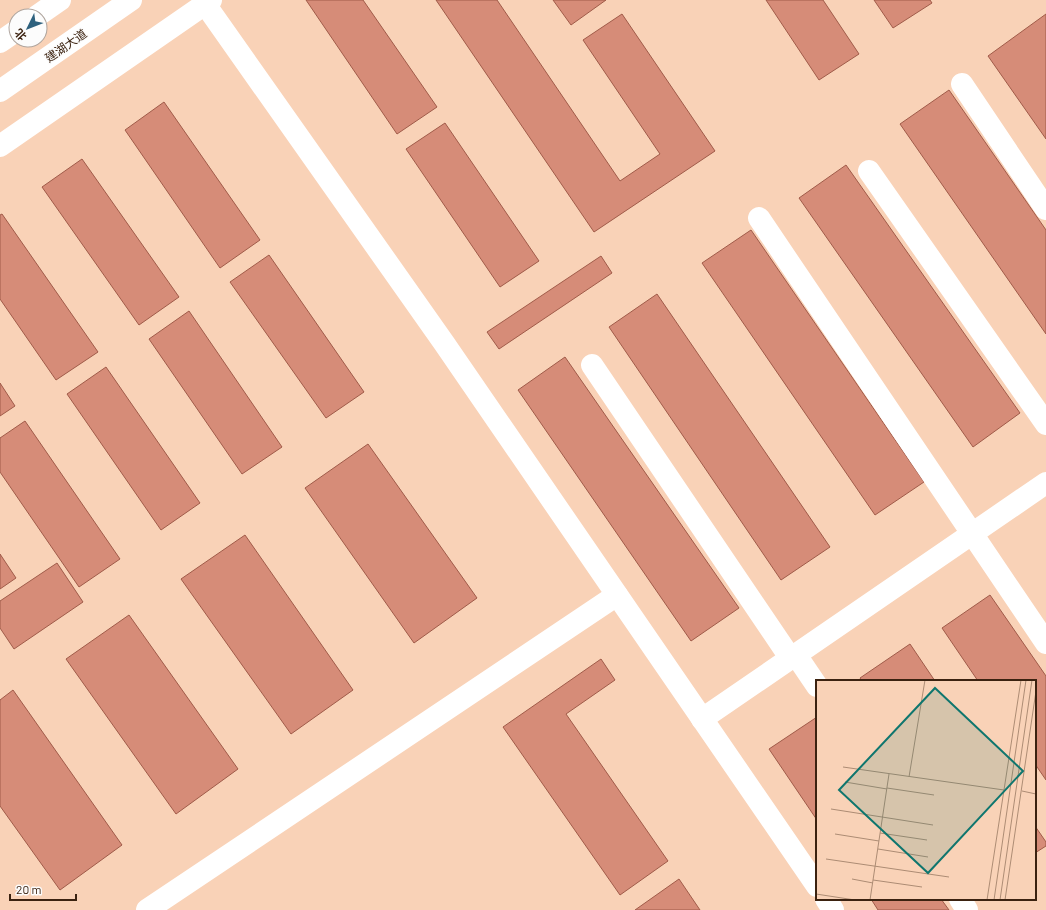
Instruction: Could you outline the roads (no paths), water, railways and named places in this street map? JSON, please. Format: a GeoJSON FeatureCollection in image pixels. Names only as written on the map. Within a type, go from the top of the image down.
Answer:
{"type":"FeatureCollection","features":[{"type":"Feature","properties":{"kind":"street"},"geometry":{"type":"LineString","coordinates":[[48,8],[60,0]]}},
{"type":"Feature","properties":{"kind":"street","name":"建湖大道"},"geometry":{"type":"LineString","coordinates":[[0,92],[131,0]]}},
{"type":"Feature","properties":{"kind":"street"},"geometry":{"type":"LineString","coordinates":[[0,146],[208,2],[444,342],[616,595],[816,885]]}},
{"type":"Feature","properties":{"kind":"street"},"geometry":{"type":"LineString","coordinates":[[962,84],[1046,209]]}},
{"type":"Feature","properties":{"kind":"street"},"geometry":{"type":"LineString","coordinates":[[870,172],[1046,424]]}},
{"type":"Feature","properties":{"kind":"street"},"geometry":{"type":"LineString","coordinates":[[759,218],[1046,643]]}},
{"type":"Feature","properties":{"kind":"street"},"geometry":{"type":"LineString","coordinates":[[592,365],[793,657],[816,685]]}},
{"type":"Feature","properties":{"kind":"street"},"geometry":{"type":"LineString","coordinates":[[702,719],[1046,483]]}},
{"type":"Feature","properties":{"kind":"street"},"geometry":{"type":"LineString","coordinates":[[147,910],[616,595]]}},
{"type":"Feature","properties":{"kind":"street"},"geometry":{"type":"LineString","coordinates":[[827,900],[833,910]]}},
{"type":"Feature","properties":{"kind":"street"},"geometry":{"type":"LineString","coordinates":[[961,900],[967,910]]}}]}
